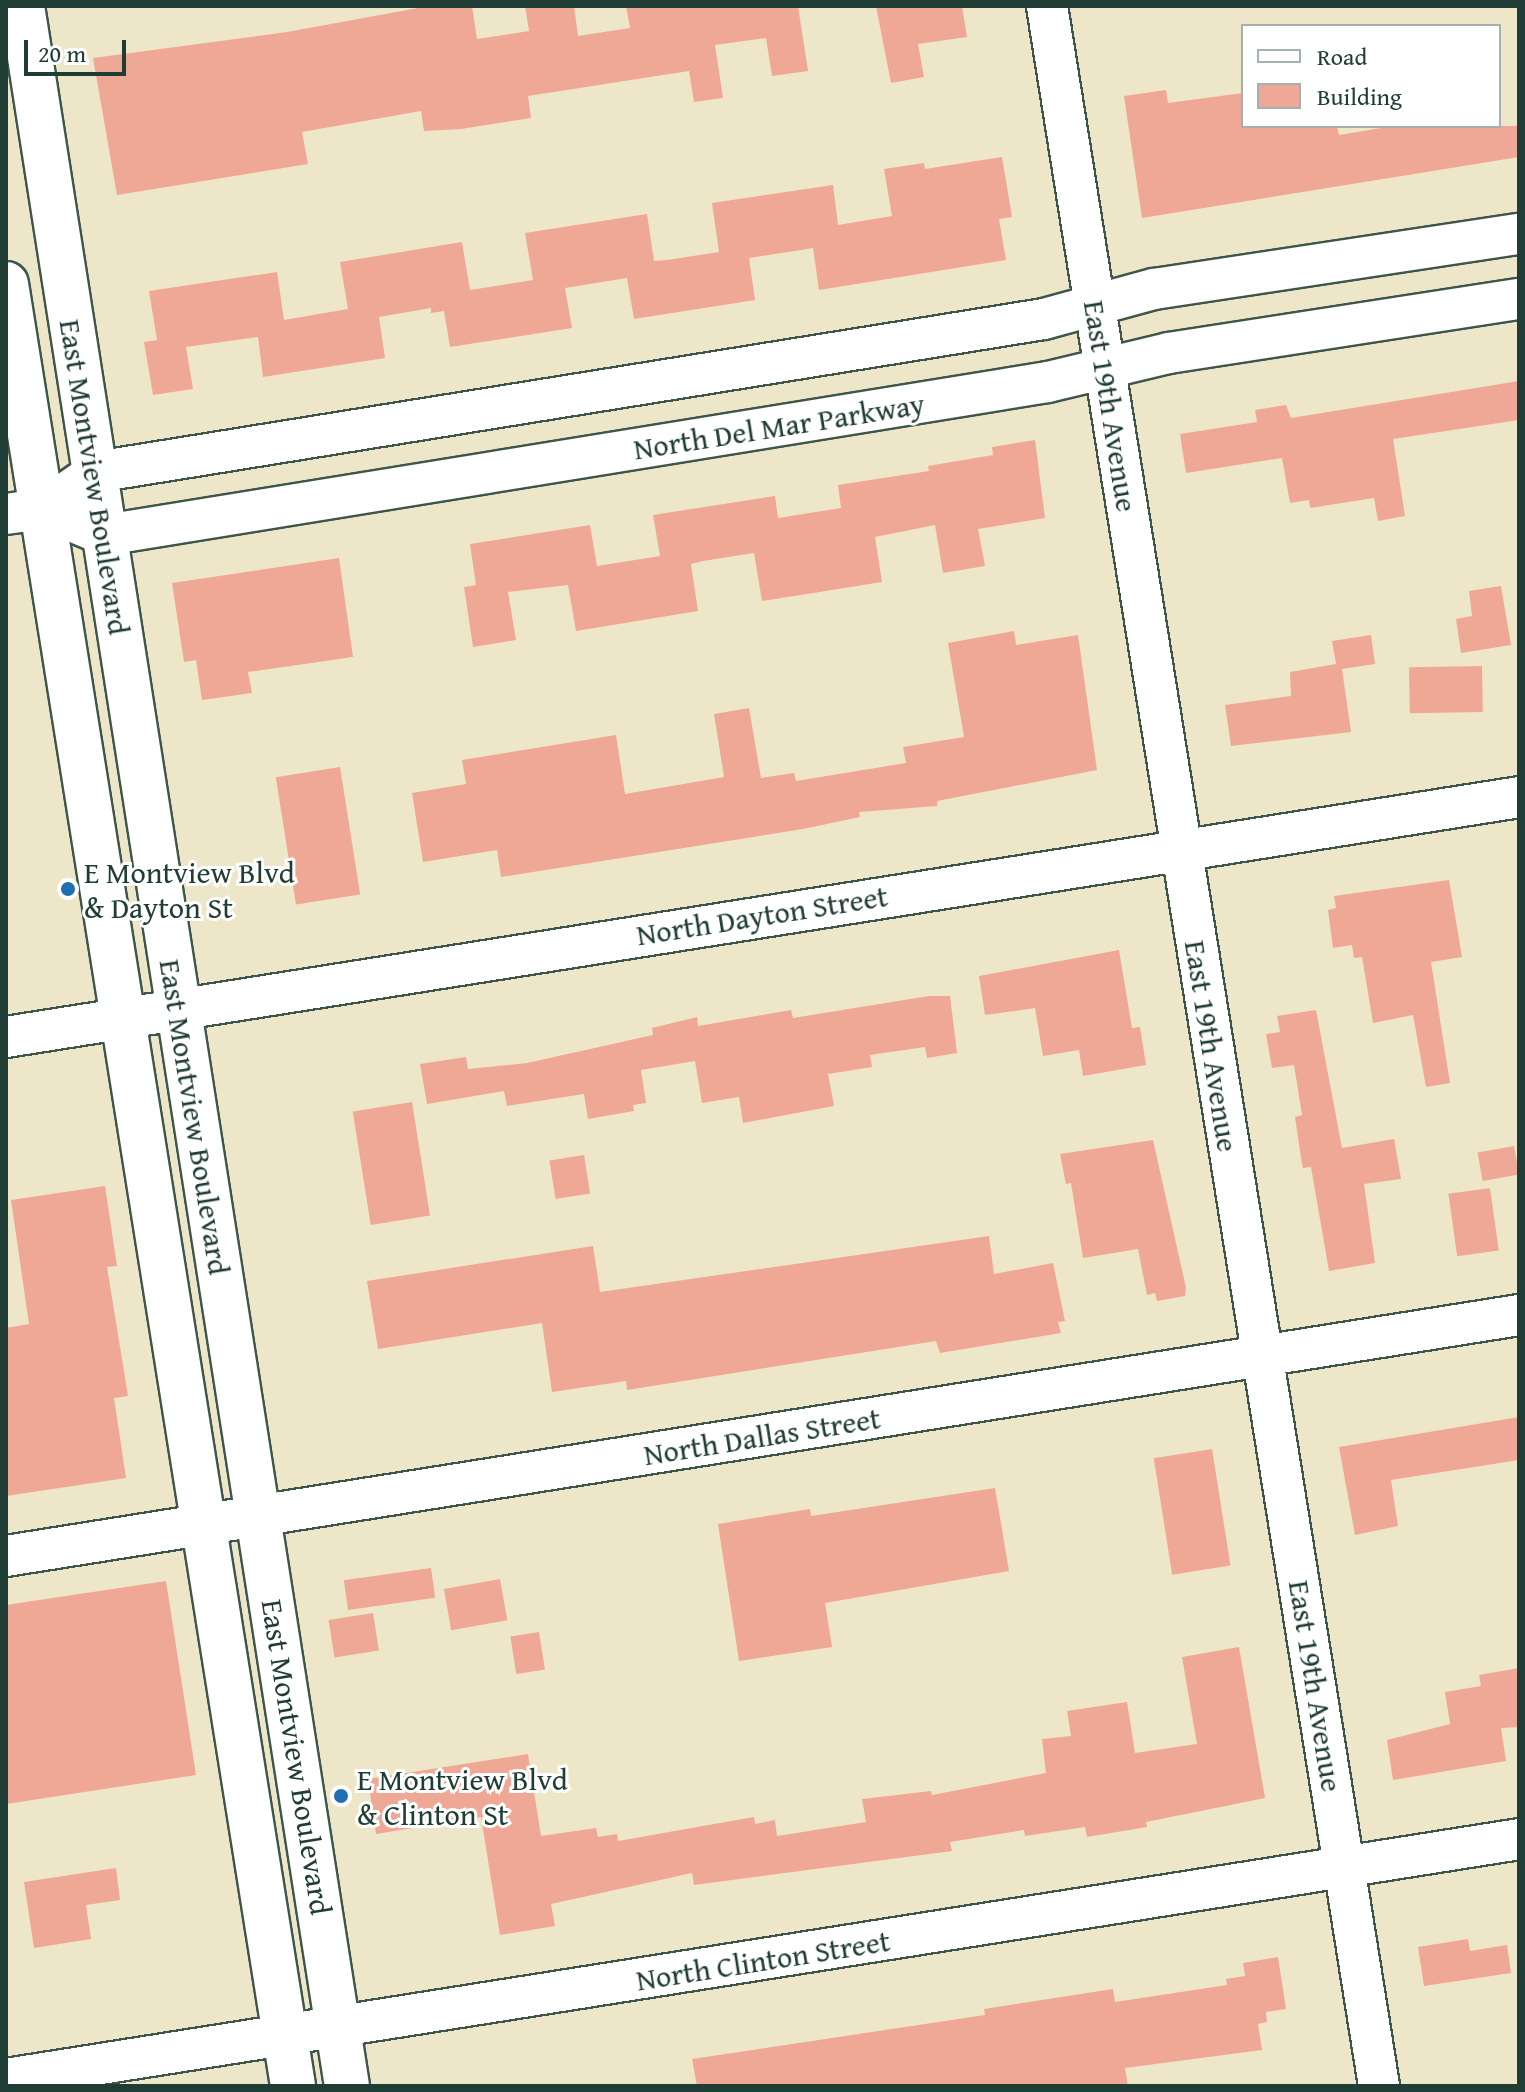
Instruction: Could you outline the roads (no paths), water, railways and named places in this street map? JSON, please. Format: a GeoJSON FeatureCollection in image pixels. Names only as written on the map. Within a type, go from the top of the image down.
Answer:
{"type":"FeatureCollection","features":[{"type":"Feature","properties":{"kind":"main road","name":"East Montview Boulevard"},"geometry":{"type":"LineString","coordinates":[[22,6],[347,2086]]}},
{"type":"Feature","properties":{"kind":"main road","name":"East Montview Boulevard"},"geometry":{"type":"LineString","coordinates":[[6,284],[24,512],[124,1018],[207,1524],[293,2086]]}},
{"type":"Feature","properties":{"kind":"street","name":"East 19th Avenue"},"geometry":{"type":"LineString","coordinates":[[1047,6],[1379,2086]]}},
{"type":"Feature","properties":{"kind":"street"},"geometry":{"type":"LineString","coordinates":[[24,512],[96,472],[1028,322],[1154,289],[1519,234]]}},
{"type":"Feature","properties":{"kind":"street","name":"North Del Mar Parkway"},"geometry":{"type":"LineString","coordinates":[[105,535],[1048,382],[1169,353],[1519,299]]}},
{"type":"Feature","properties":{"kind":"street"},"geometry":{"type":"LineString","coordinates":[[24,512],[105,535]]}},
{"type":"Feature","properties":{"kind":"street","name":"North Dayton Street"},"geometry":{"type":"LineString","coordinates":[[6,1037],[1180,848],[1519,797]]}},
{"type":"Feature","properties":{"kind":"street","name":"North Dallas Street"},"geometry":{"type":"LineString","coordinates":[[6,1556],[207,1524],[260,1519],[1262,1354],[1519,1315]]}},
{"type":"Feature","properties":{"kind":"street","name":"North Clinton Street"},"geometry":{"type":"LineString","coordinates":[[6,2079],[1519,1839]]}},
{"type":"Feature","properties":{"kind":"place","name":"E Montview Blvd & Dayton St"},"geometry":{"type":"Point","coordinates":[68,889]}},
{"type":"Feature","properties":{"kind":"place","name":"E Montview Blvd & Clinton St"},"geometry":{"type":"Point","coordinates":[341,1796]}}]}
